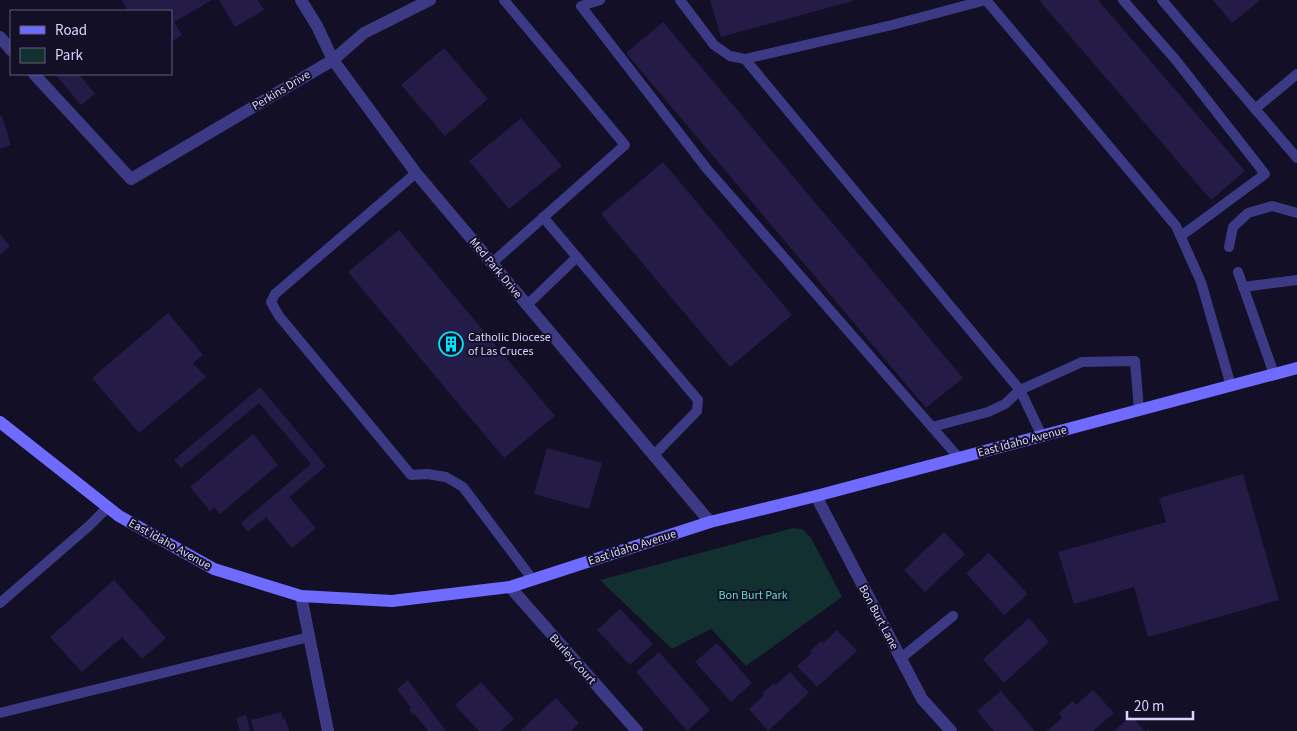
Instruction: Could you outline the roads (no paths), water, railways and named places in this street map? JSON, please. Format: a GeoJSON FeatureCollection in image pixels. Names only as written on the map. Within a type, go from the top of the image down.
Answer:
{"type":"FeatureCollection","features":[{"type":"Feature","properties":{"kind":"street","name":"Med Park Drive"},"geometry":{"type":"LineString","coordinates":[[301,0],[318,26],[333,60],[416,172],[710,522]]}},
{"type":"Feature","properties":{"kind":"street","name":"Perkins Drive"},"geometry":{"type":"LineString","coordinates":[[35,75],[131,179],[333,60],[364,33],[430,0]]}},
{"type":"Feature","properties":{"kind":"street"},"geometry":{"type":"LineString","coordinates":[[0,37],[10,49]]}},
{"type":"Feature","properties":{"kind":"street","name":"East Idaho Avenue"},"geometry":{"type":"LineString","coordinates":[[0,422],[119,516],[214,569],[301,596],[392,602],[510,587],[710,522],[816,496],[1297,368]]}},
{"type":"Feature","properties":{"kind":"street","name":"Bon Burt Lane"},"geometry":{"type":"LineString","coordinates":[[816,496],[922,699],[951,731]]}},
{"type":"Feature","properties":{"kind":"street","name":"Burley Court"},"geometry":{"type":"LineString","coordinates":[[510,587],[637,731]]}},
{"type":"Feature","properties":{"kind":"street"},"geometry":{"type":"LineString","coordinates":[[301,596],[328,731]]}},
{"type":"Feature","properties":{"kind":"lane"},"geometry":{"type":"LineString","coordinates":[[492,263],[625,145],[504,0]]}},
{"type":"Feature","properties":{"kind":"lane"},"geometry":{"type":"LineString","coordinates":[[600,0],[581,6],[707,169],[959,458]]}},
{"type":"Feature","properties":{"kind":"lane"},"geometry":{"type":"LineString","coordinates":[[680,0],[714,45],[730,56],[745,59],[884,27],[987,0],[1176,226],[1201,282],[1231,386]]}},
{"type":"Feature","properties":{"kind":"lane"},"geometry":{"type":"LineString","coordinates":[[1123,0],[1175,59],[1265,174],[1181,236]]}},
{"type":"Feature","properties":{"kind":"lane"},"geometry":{"type":"LineString","coordinates":[[1162,0],[1297,158]]}},
{"type":"Feature","properties":{"kind":"lane"},"geometry":{"type":"LineString","coordinates":[[745,59],[1020,390],[1042,436]]}},
{"type":"Feature","properties":{"kind":"lane"},"geometry":{"type":"LineString","coordinates":[[1255,109],[1297,74]]}},
{"type":"Feature","properties":{"kind":"lane"},"geometry":{"type":"LineString","coordinates":[[416,172],[275,294],[272,302],[279,316],[411,475],[427,474],[446,477],[463,486],[534,580]]}},
{"type":"Feature","properties":{"kind":"lane"},"geometry":{"type":"LineString","coordinates":[[1229,247],[1233,227],[1248,213],[1272,206],[1297,213]]}},
{"type":"Feature","properties":{"kind":"lane"},"geometry":{"type":"LineString","coordinates":[[543,217],[698,400],[697,410],[654,455]]}},
{"type":"Feature","properties":{"kind":"lane"},"geometry":{"type":"LineString","coordinates":[[527,305],[577,257]]}},
{"type":"Feature","properties":{"kind":"lane"},"geometry":{"type":"LineString","coordinates":[[1238,272],[1274,374]]}},
{"type":"Feature","properties":{"kind":"lane"},"geometry":{"type":"LineString","coordinates":[[1243,288],[1297,280]]}},
{"type":"Feature","properties":{"kind":"lane"},"geometry":{"type":"LineString","coordinates":[[932,427],[988,412],[1005,404],[1020,390],[1082,362],[1135,361],[1139,410]]}},
{"type":"Feature","properties":{"kind":"lane"},"geometry":{"type":"LineString","coordinates":[[0,603],[108,507]]}},
{"type":"Feature","properties":{"kind":"lane"},"geometry":{"type":"LineString","coordinates":[[901,658],[953,616]]}},
{"type":"Feature","properties":{"kind":"lane"},"geometry":{"type":"LineString","coordinates":[[0,713],[309,638]]}},
{"type":"Feature","properties":{"kind":"place","name":"Catholic Diocese of Las Cruces"},"geometry":{"type":"Point","coordinates":[451,344]}},
{"type":"Feature","properties":{"kind":"park label","name":"Bon Burt Park"},"geometry":{"type":"Point","coordinates":[753,595]}}]}
